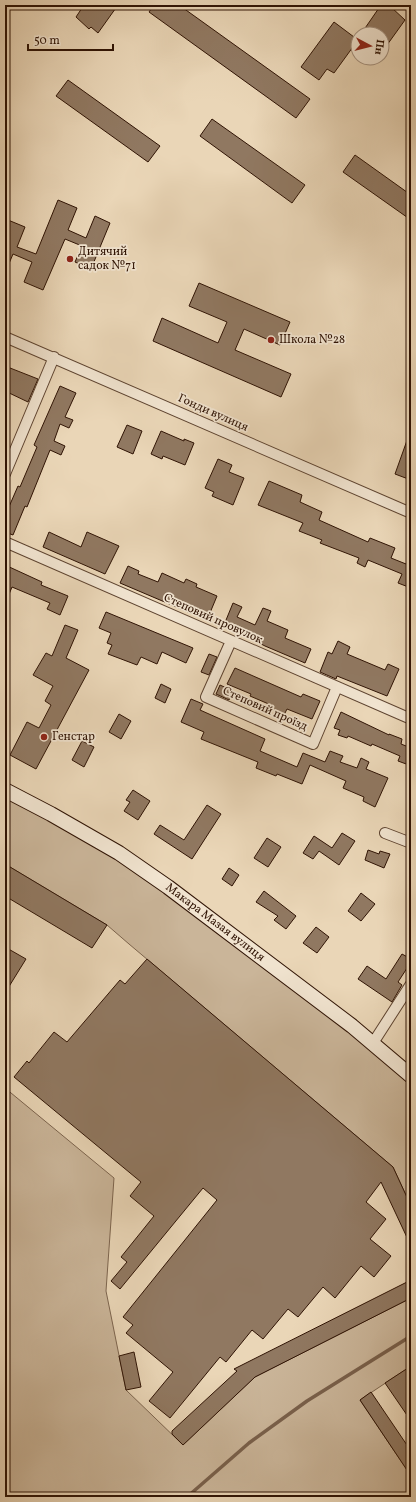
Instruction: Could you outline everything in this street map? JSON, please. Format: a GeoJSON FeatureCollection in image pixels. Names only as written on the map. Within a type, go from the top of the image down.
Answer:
{"type":"FeatureCollection","features":[{"type":"Feature","properties":{"kind":"main road","name":"Макара Мазая вулиця"},"geometry":{"type":"LineString","coordinates":[[5,790],[51,814],[119,854],[168,887],[372,1043],[411,1076]]}},
{"type":"Feature","properties":{"kind":"street","name":"Гонди вулиця"},"geometry":{"type":"LineString","coordinates":[[5,337],[411,513]]}},
{"type":"Feature","properties":{"kind":"street"},"geometry":{"type":"LineString","coordinates":[[5,474],[54,358]]}},
{"type":"Feature","properties":{"kind":"street","name":"Степовий провулок"},"geometry":{"type":"LineString","coordinates":[[5,542],[411,719]]}},
{"type":"Feature","properties":{"kind":"street","name":"Степовий проїзд"},"geometry":{"type":"LineString","coordinates":[[231,641],[206,697],[313,744],[337,687]]}},
{"type":"Feature","properties":{"kind":"street"},"geometry":{"type":"LineString","coordinates":[[385,833],[411,843]]}},
{"type":"Feature","properties":{"kind":"street"},"geometry":{"type":"LineString","coordinates":[[372,1043],[411,984]]}},
{"type":"Feature","properties":{"kind":"shaded area"},"geometry":{"type":"Polygon","coordinates":[[[5,795],[117,857],[349,1030],[411,1082],[411,1206],[393,1167],[107,925],[5,864],[5,795]]]}},
{"type":"Feature","properties":{"kind":"shaded area"},"geometry":{"type":"Polygon","coordinates":[[[5,1088],[114,1178],[106,1291],[126,1390],[183,1445],[255,1377],[411,1298],[411,1366],[360,1400],[411,1476],[411,1497],[5,1497],[5,1088]]]}},
{"type":"Feature","properties":{"kind":"building"},"geometry":{"type":"Polygon","coordinates":[[[84,5],[118,5],[98,33],[91,27],[89,29],[76,17],[84,5]]]}},
{"type":"Feature","properties":{"kind":"building"},"geometry":{"type":"Polygon","coordinates":[[[154,5],[179,5],[310,99],[296,118],[149,12],[154,5]]]}},
{"type":"Feature","properties":{"kind":"building"},"geometry":{"type":"Polygon","coordinates":[[[381,5],[390,9],[391,7],[405,20],[390,41],[390,26],[367,26],[381,5]]]}},
{"type":"Feature","properties":{"kind":"building"},"geometry":{"type":"Polygon","coordinates":[[[334,22],[350,34],[350,51],[334,73],[327,69],[319,80],[301,67],[334,22]]]}},
{"type":"Feature","properties":{"kind":"building"},"geometry":{"type":"Polygon","coordinates":[[[68,80],[160,146],[148,162],[56,96],[68,80]]]}},
{"type":"Feature","properties":{"kind":"building"},"geometry":{"type":"Polygon","coordinates":[[[212,119],[305,185],[292,203],[200,136],[212,119]]]}},
{"type":"Feature","properties":{"kind":"building"},"geometry":{"type":"Polygon","coordinates":[[[355,155],[411,195],[411,220],[343,172],[355,155]]]}},
{"type":"Feature","properties":{"kind":"building"},"geometry":{"type":"Polygon","coordinates":[[[58,200],[77,208],[68,230],[86,238],[95,216],[110,223],[91,269],[75,262],[82,246],[65,239],[43,290],[24,282],[32,262],[13,254],[5,273],[5,227],[8,220],[25,227],[17,247],[36,254],[58,200]]]}},
{"type":"Feature","properties":{"kind":"building"},"geometry":{"type":"Polygon","coordinates":[[[199,283],[290,322],[280,345],[244,329],[235,350],[291,374],[281,397],[153,341],[162,318],[218,343],[227,322],[189,306],[199,283]]]}},
{"type":"Feature","properties":{"kind":"building"},"geometry":{"type":"Polygon","coordinates":[[[5,366],[38,379],[28,402],[5,391],[5,366]]]}},
{"type":"Feature","properties":{"kind":"building"},"geometry":{"type":"Polygon","coordinates":[[[60,386],[76,393],[65,417],[73,420],[69,428],[60,424],[54,441],[65,446],[61,455],[50,450],[27,507],[25,506],[13,535],[5,532],[8,520],[5,519],[5,516],[18,486],[20,487],[37,447],[34,445],[60,386]]]}},
{"type":"Feature","properties":{"kind":"building"},"geometry":{"type":"Polygon","coordinates":[[[127,425],[142,431],[133,454],[117,447],[127,425]]]}},
{"type":"Feature","properties":{"kind":"building"},"geometry":{"type":"Polygon","coordinates":[[[161,431],[184,441],[184,439],[194,443],[185,465],[163,456],[162,459],[151,454],[161,431]]]}},
{"type":"Feature","properties":{"kind":"building"},"geometry":{"type":"Polygon","coordinates":[[[411,432],[411,480],[395,474],[411,432]]]}},
{"type":"Feature","properties":{"kind":"building"},"geometry":{"type":"Polygon","coordinates":[[[218,459],[232,465],[229,472],[244,478],[233,505],[212,496],[214,492],[205,488],[218,459]]]}},
{"type":"Feature","properties":{"kind":"building"},"geometry":{"type":"Polygon","coordinates":[[[269,481],[302,495],[300,502],[322,512],[319,520],[368,542],[370,538],[395,548],[391,558],[406,564],[411,553],[411,588],[398,583],[402,574],[368,560],[365,567],[357,563],[359,558],[320,543],[322,540],[299,531],[303,523],[258,505],[269,481]]]}},
{"type":"Feature","properties":{"kind":"building"},"geometry":{"type":"Polygon","coordinates":[[[49,532],[81,547],[87,532],[119,546],[105,574],[43,547],[49,532]]]}},
{"type":"Feature","properties":{"kind":"building"},"geometry":{"type":"Polygon","coordinates":[[[5,565],[42,582],[41,585],[68,596],[60,615],[47,609],[50,603],[12,587],[5,604],[5,565]]]}},
{"type":"Feature","properties":{"kind":"building"},"geometry":{"type":"Polygon","coordinates":[[[128,566],[139,571],[138,574],[158,582],[162,573],[184,583],[186,579],[197,584],[196,587],[217,596],[207,620],[120,583],[128,566]]]}},
{"type":"Feature","properties":{"kind":"building"},"geometry":{"type":"Polygon","coordinates":[[[233,603],[242,607],[237,617],[255,625],[263,608],[271,611],[267,621],[288,630],[285,638],[311,649],[305,663],[265,646],[224,625],[233,603]]]}},
{"type":"Feature","properties":{"kind":"building"},"geometry":{"type":"Polygon","coordinates":[[[106,612],[193,648],[186,663],[162,652],[157,664],[141,657],[137,665],[108,654],[112,645],[107,643],[111,633],[99,628],[106,612]]]}},
{"type":"Feature","properties":{"kind":"building"},"geometry":{"type":"Polygon","coordinates":[[[65,625],[78,630],[66,658],[89,670],[36,769],[10,755],[27,722],[39,728],[51,705],[45,701],[53,686],[33,675],[46,653],[52,656],[65,625]]]}},
{"type":"Feature","properties":{"kind":"building"},"geometry":{"type":"Polygon","coordinates":[[[338,641],[350,647],[347,654],[385,670],[388,664],[399,669],[387,696],[337,676],[336,679],[320,672],[328,652],[332,654],[338,641]]]}},
{"type":"Feature","properties":{"kind":"building"},"geometry":{"type":"Polygon","coordinates":[[[209,654],[217,657],[209,675],[201,672],[209,654]]]}},
{"type":"Feature","properties":{"kind":"building"},"geometry":{"type":"Polygon","coordinates":[[[235,668],[301,697],[303,694],[320,701],[312,719],[287,709],[284,715],[270,709],[271,705],[250,696],[251,694],[227,684],[235,668]]]}},
{"type":"Feature","properties":{"kind":"building"},"geometry":{"type":"Polygon","coordinates":[[[161,684],[171,689],[165,703],[155,698],[161,684]]]}},
{"type":"Feature","properties":{"kind":"building"},"geometry":{"type":"Polygon","coordinates":[[[220,685],[233,691],[229,700],[216,694],[220,685]]]}},
{"type":"Feature","properties":{"kind":"building"},"geometry":{"type":"Polygon","coordinates":[[[191,699],[203,704],[200,710],[265,739],[260,751],[297,767],[303,753],[325,762],[330,751],[343,756],[340,762],[357,768],[361,758],[369,762],[366,769],[388,778],[375,807],[363,801],[364,797],[343,788],[346,781],[310,765],[302,784],[277,774],[276,776],[256,768],[258,762],[201,739],[204,732],[181,722],[191,699]]]}},
{"type":"Feature","properties":{"kind":"building"},"geometry":{"type":"Polygon","coordinates":[[[341,712],[389,735],[402,739],[401,744],[411,748],[411,760],[409,765],[398,761],[400,756],[372,744],[371,746],[348,736],[347,738],[338,735],[340,730],[334,728],[341,712]]]}},
{"type":"Feature","properties":{"kind":"building"},"geometry":{"type":"Polygon","coordinates":[[[119,714],[131,721],[121,739],[109,732],[119,714]]]}},
{"type":"Feature","properties":{"kind":"building"},"geometry":{"type":"Polygon","coordinates":[[[82,741],[94,747],[84,767],[72,760],[82,741]]]}},
{"type":"Feature","properties":{"kind":"building"},"geometry":{"type":"Polygon","coordinates":[[[133,790],[150,801],[138,820],[124,811],[130,802],[126,800],[133,790]]]}},
{"type":"Feature","properties":{"kind":"building"},"geometry":{"type":"Polygon","coordinates":[[[207,805],[221,814],[192,859],[154,834],[160,825],[184,840],[207,805]]]}},
{"type":"Feature","properties":{"kind":"building"},"geometry":{"type":"Polygon","coordinates":[[[342,833],[355,841],[339,865],[319,851],[313,859],[303,853],[314,836],[332,848],[342,833]]]}},
{"type":"Feature","properties":{"kind":"building"},"geometry":{"type":"Polygon","coordinates":[[[267,838],[281,847],[268,867],[254,858],[267,838]]]}},
{"type":"Feature","properties":{"kind":"building"},"geometry":{"type":"Polygon","coordinates":[[[368,850],[379,854],[380,851],[390,854],[384,868],[365,860],[368,850]]]}},
{"type":"Feature","properties":{"kind":"building"},"geometry":{"type":"Polygon","coordinates":[[[5,864],[107,925],[92,948],[5,896],[5,864]]]}},
{"type":"Feature","properties":{"kind":"building"},"geometry":{"type":"Polygon","coordinates":[[[229,868],[239,875],[232,886],[222,879],[229,868]]]}},
{"type":"Feature","properties":{"kind":"building"},"geometry":{"type":"Polygon","coordinates":[[[264,891],[296,916],[286,929],[274,920],[278,916],[256,902],[264,891]]]}},
{"type":"Feature","properties":{"kind":"building"},"geometry":{"type":"Polygon","coordinates":[[[361,893],[375,904],[361,921],[348,911],[361,893]]]}},
{"type":"Feature","properties":{"kind":"building"},"geometry":{"type":"Polygon","coordinates":[[[316,927],[329,937],[317,953],[303,943],[316,927]]]}},
{"type":"Feature","properties":{"kind":"building"},"geometry":{"type":"Polygon","coordinates":[[[5,947],[26,959],[5,993],[5,947]]]}},
{"type":"Feature","properties":{"kind":"building"},"geometry":{"type":"Polygon","coordinates":[[[402,954],[411,959],[411,962],[398,982],[402,985],[392,1002],[358,979],[367,966],[386,979],[402,954]]]}},
{"type":"Feature","properties":{"kind":"building"},"geometry":{"type":"Polygon","coordinates":[[[147,959],[393,1167],[411,1206],[411,1246],[381,1182],[366,1202],[386,1219],[370,1239],[391,1256],[374,1277],[361,1266],[335,1298],[323,1287],[298,1317],[288,1309],[263,1339],[252,1330],[226,1362],[220,1357],[170,1418],[149,1401],[173,1372],[126,1333],[133,1325],[123,1317],[217,1200],[203,1188],[120,1289],[111,1281],[127,1262],[121,1257],[154,1216],[130,1196],[141,1182],[14,1077],[27,1061],[29,1063],[54,1032],[67,1042],[120,980],[125,984],[147,959]]]}},
{"type":"Feature","properties":{"kind":"building"},"geometry":{"type":"Polygon","coordinates":[[[411,1280],[411,1298],[255,1377],[183,1445],[172,1434],[172,1431],[237,1371],[234,1369],[411,1280]]]}},
{"type":"Feature","properties":{"kind":"building"},"geometry":{"type":"Polygon","coordinates":[[[134,1352],[141,1387],[126,1390],[119,1356],[134,1352]]]}},
{"type":"Feature","properties":{"kind":"building"},"geometry":{"type":"Polygon","coordinates":[[[411,1366],[411,1421],[385,1383],[411,1366]]]}},
{"type":"Feature","properties":{"kind":"building"},"geometry":{"type":"Polygon","coordinates":[[[371,1392],[411,1451],[411,1476],[360,1400],[371,1392]]]}},
{"type":"Feature","properties":{"kind":"waterway"},"geometry":{"type":"LineString","coordinates":[[187,1497],[249,1443],[307,1401],[411,1336]]}},
{"type":"Feature","properties":{"kind":"place","name":"Дитячий садок №71"},"geometry":{"type":"Point","coordinates":[70,259]}},
{"type":"Feature","properties":{"kind":"place","name":"Школа №28"},"geometry":{"type":"Point","coordinates":[271,340]}},
{"type":"Feature","properties":{"kind":"place","name":"Генстар"},"geometry":{"type":"Point","coordinates":[44,737]}}]}
